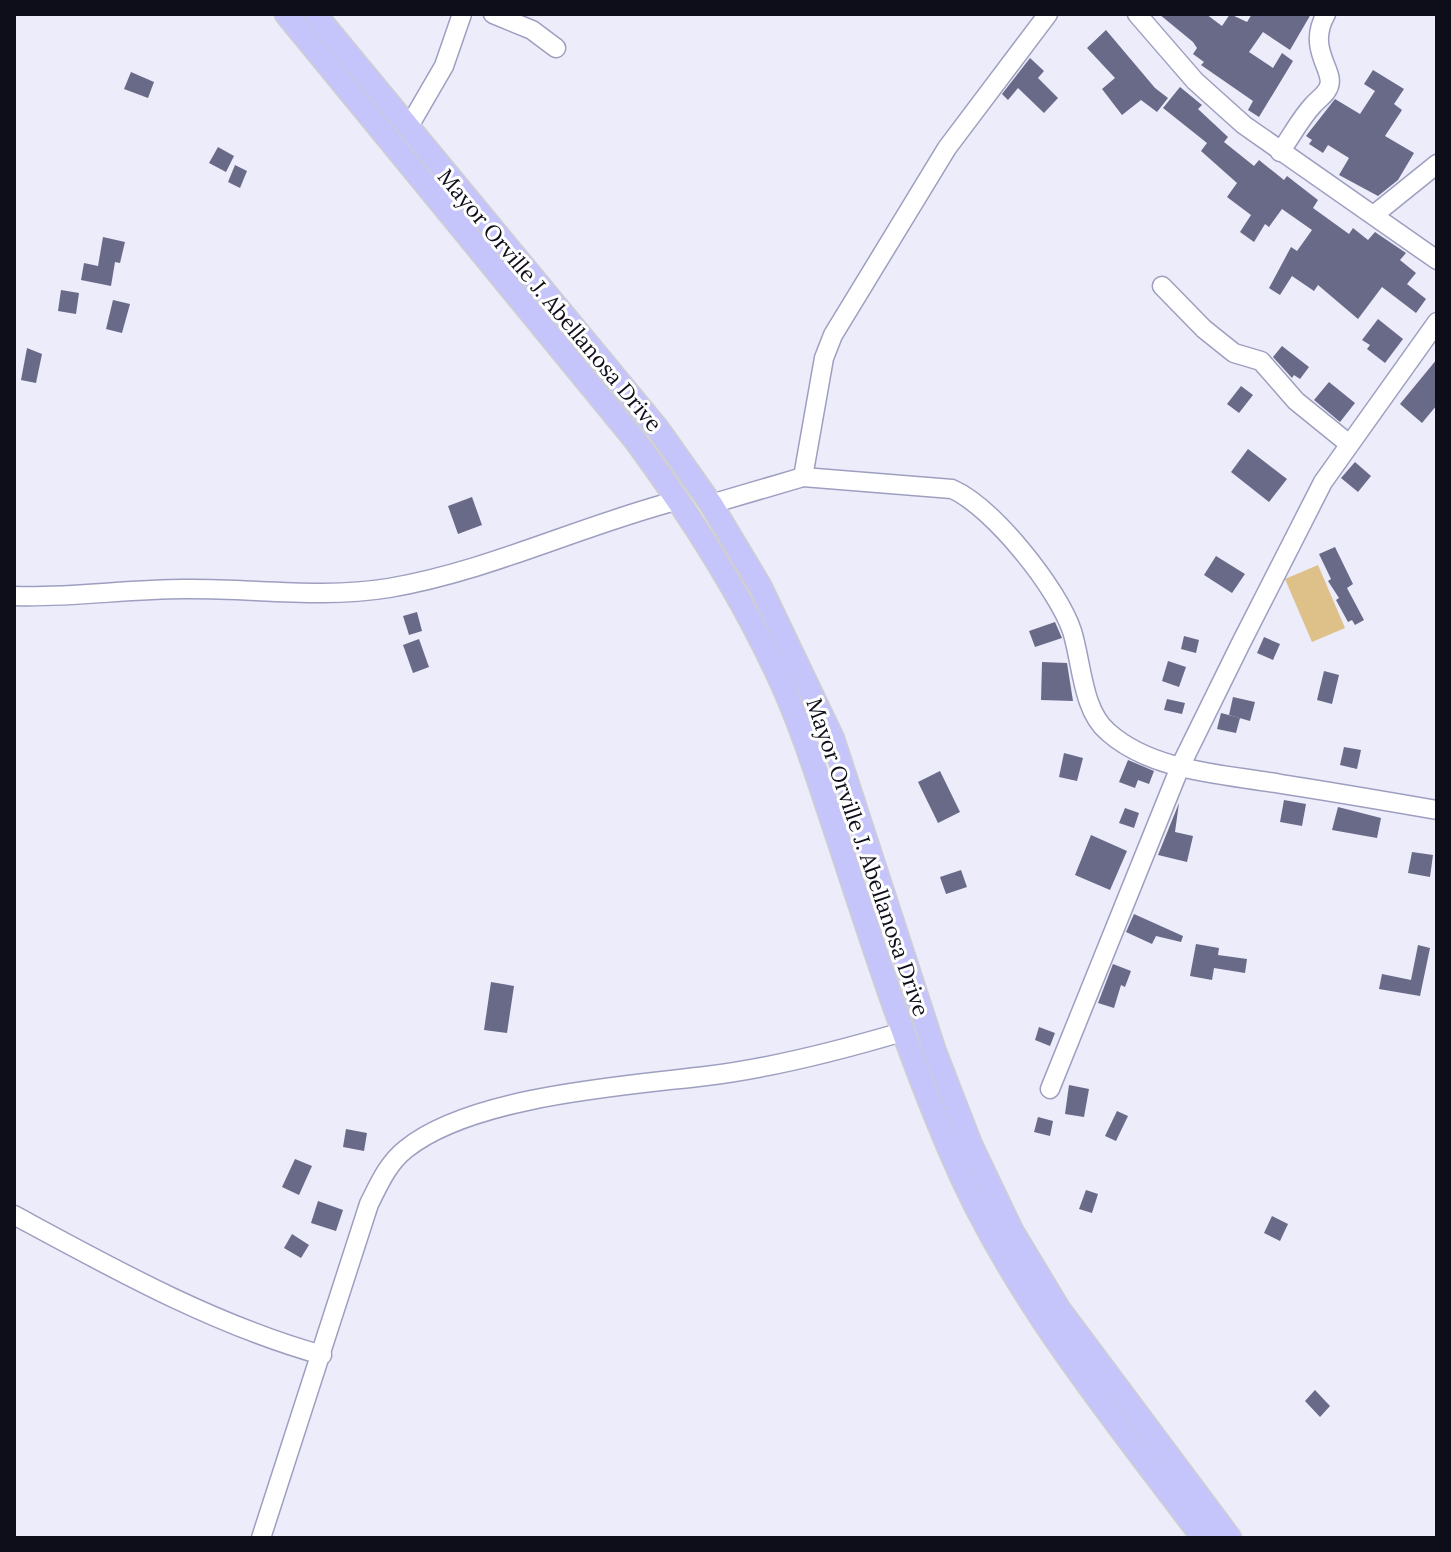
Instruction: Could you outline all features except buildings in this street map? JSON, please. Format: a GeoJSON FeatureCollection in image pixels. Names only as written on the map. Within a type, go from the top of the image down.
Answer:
{"type":"FeatureCollection","features":[{"type":"Feature","properties":{"kind":"main road","name":"Mayor Orville J. Abellanosa Drive"},"geometry":{"type":"LineString","coordinates":[[286,14],[679,500],[776,669],[807,747],[902,1032],[951,1154],[997,1245],[1043,1321],[1203,1538]]}},
{"type":"Feature","properties":{"kind":"main road","name":"Mayor Orville J. Abellanosa Drive"},"geometry":{"type":"LineString","coordinates":[[315,14],[658,429],[711,504],[779,622],[833,739],[935,1052],[971,1145],[1012,1231],[1059,1309],[1230,1538]]}},
{"type":"Feature","properties":{"kind":"main road"},"geometry":{"type":"LineString","coordinates":[[553,342],[572,326]]}},
{"type":"Feature","properties":{"kind":"main road"},"geometry":{"type":"LineString","coordinates":[[807,747],[833,739]]}},
{"type":"Feature","properties":{"kind":"street"},"geometry":{"type":"LineString","coordinates":[[408,128],[444,66],[462,14]]}},
{"type":"Feature","properties":{"kind":"street"},"geometry":{"type":"LineString","coordinates":[[493,14],[532,30],[556,48]]}},
{"type":"Feature","properties":{"kind":"street"},"geometry":{"type":"LineString","coordinates":[[803,477],[824,358],[833,335],[947,148],[1048,14]]}},
{"type":"Feature","properties":{"kind":"street"},"geometry":{"type":"LineString","coordinates":[[1137,14],[1195,81],[1244,125],[1437,260]]}},
{"type":"Feature","properties":{"kind":"street"},"geometry":{"type":"LineString","coordinates":[[1280,152],[1312,106],[1329,89],[1330,79],[1321,61],[1318,42],[1326,14]]}},
{"type":"Feature","properties":{"kind":"street"},"geometry":{"type":"LineString","coordinates":[[1375,214],[1437,164]]}},
{"type":"Feature","properties":{"kind":"street"},"geometry":{"type":"LineString","coordinates":[[1162,286],[1204,329],[1234,353],[1261,361],[1288,394],[1349,444]]}},
{"type":"Feature","properties":{"kind":"street"},"geometry":{"type":"LineString","coordinates":[[1050,1089],[1180,767],[1301,524],[1349,444],[1437,322]]}},
{"type":"Feature","properties":{"kind":"street"},"geometry":{"type":"LineString","coordinates":[[711,504],[803,477],[936,486],[963,494],[1031,562],[1063,608],[1095,718],[1133,749],[1180,767],[1437,810]]}},
{"type":"Feature","properties":{"kind":"street"},"geometry":{"type":"LineString","coordinates":[[14,596],[155,589],[299,593],[389,588],[460,572],[586,526],[679,500]]}},
{"type":"Feature","properties":{"kind":"street"},"geometry":{"type":"LineString","coordinates":[[261,1538],[369,1204],[394,1160],[427,1137],[461,1121],[554,1096],[616,1084],[707,1076],[818,1057],[902,1032]]}},
{"type":"Feature","properties":{"kind":"street"},"geometry":{"type":"LineString","coordinates":[[14,1215],[124,1275],[259,1333],[322,1355]]}},
{"type":"Feature","properties":{"kind":"shaded area"},"geometry":{"type":"Polygon","coordinates":[[[1318,565],[1345,628],[1312,642],[1285,579],[1318,565]]]}}]}
